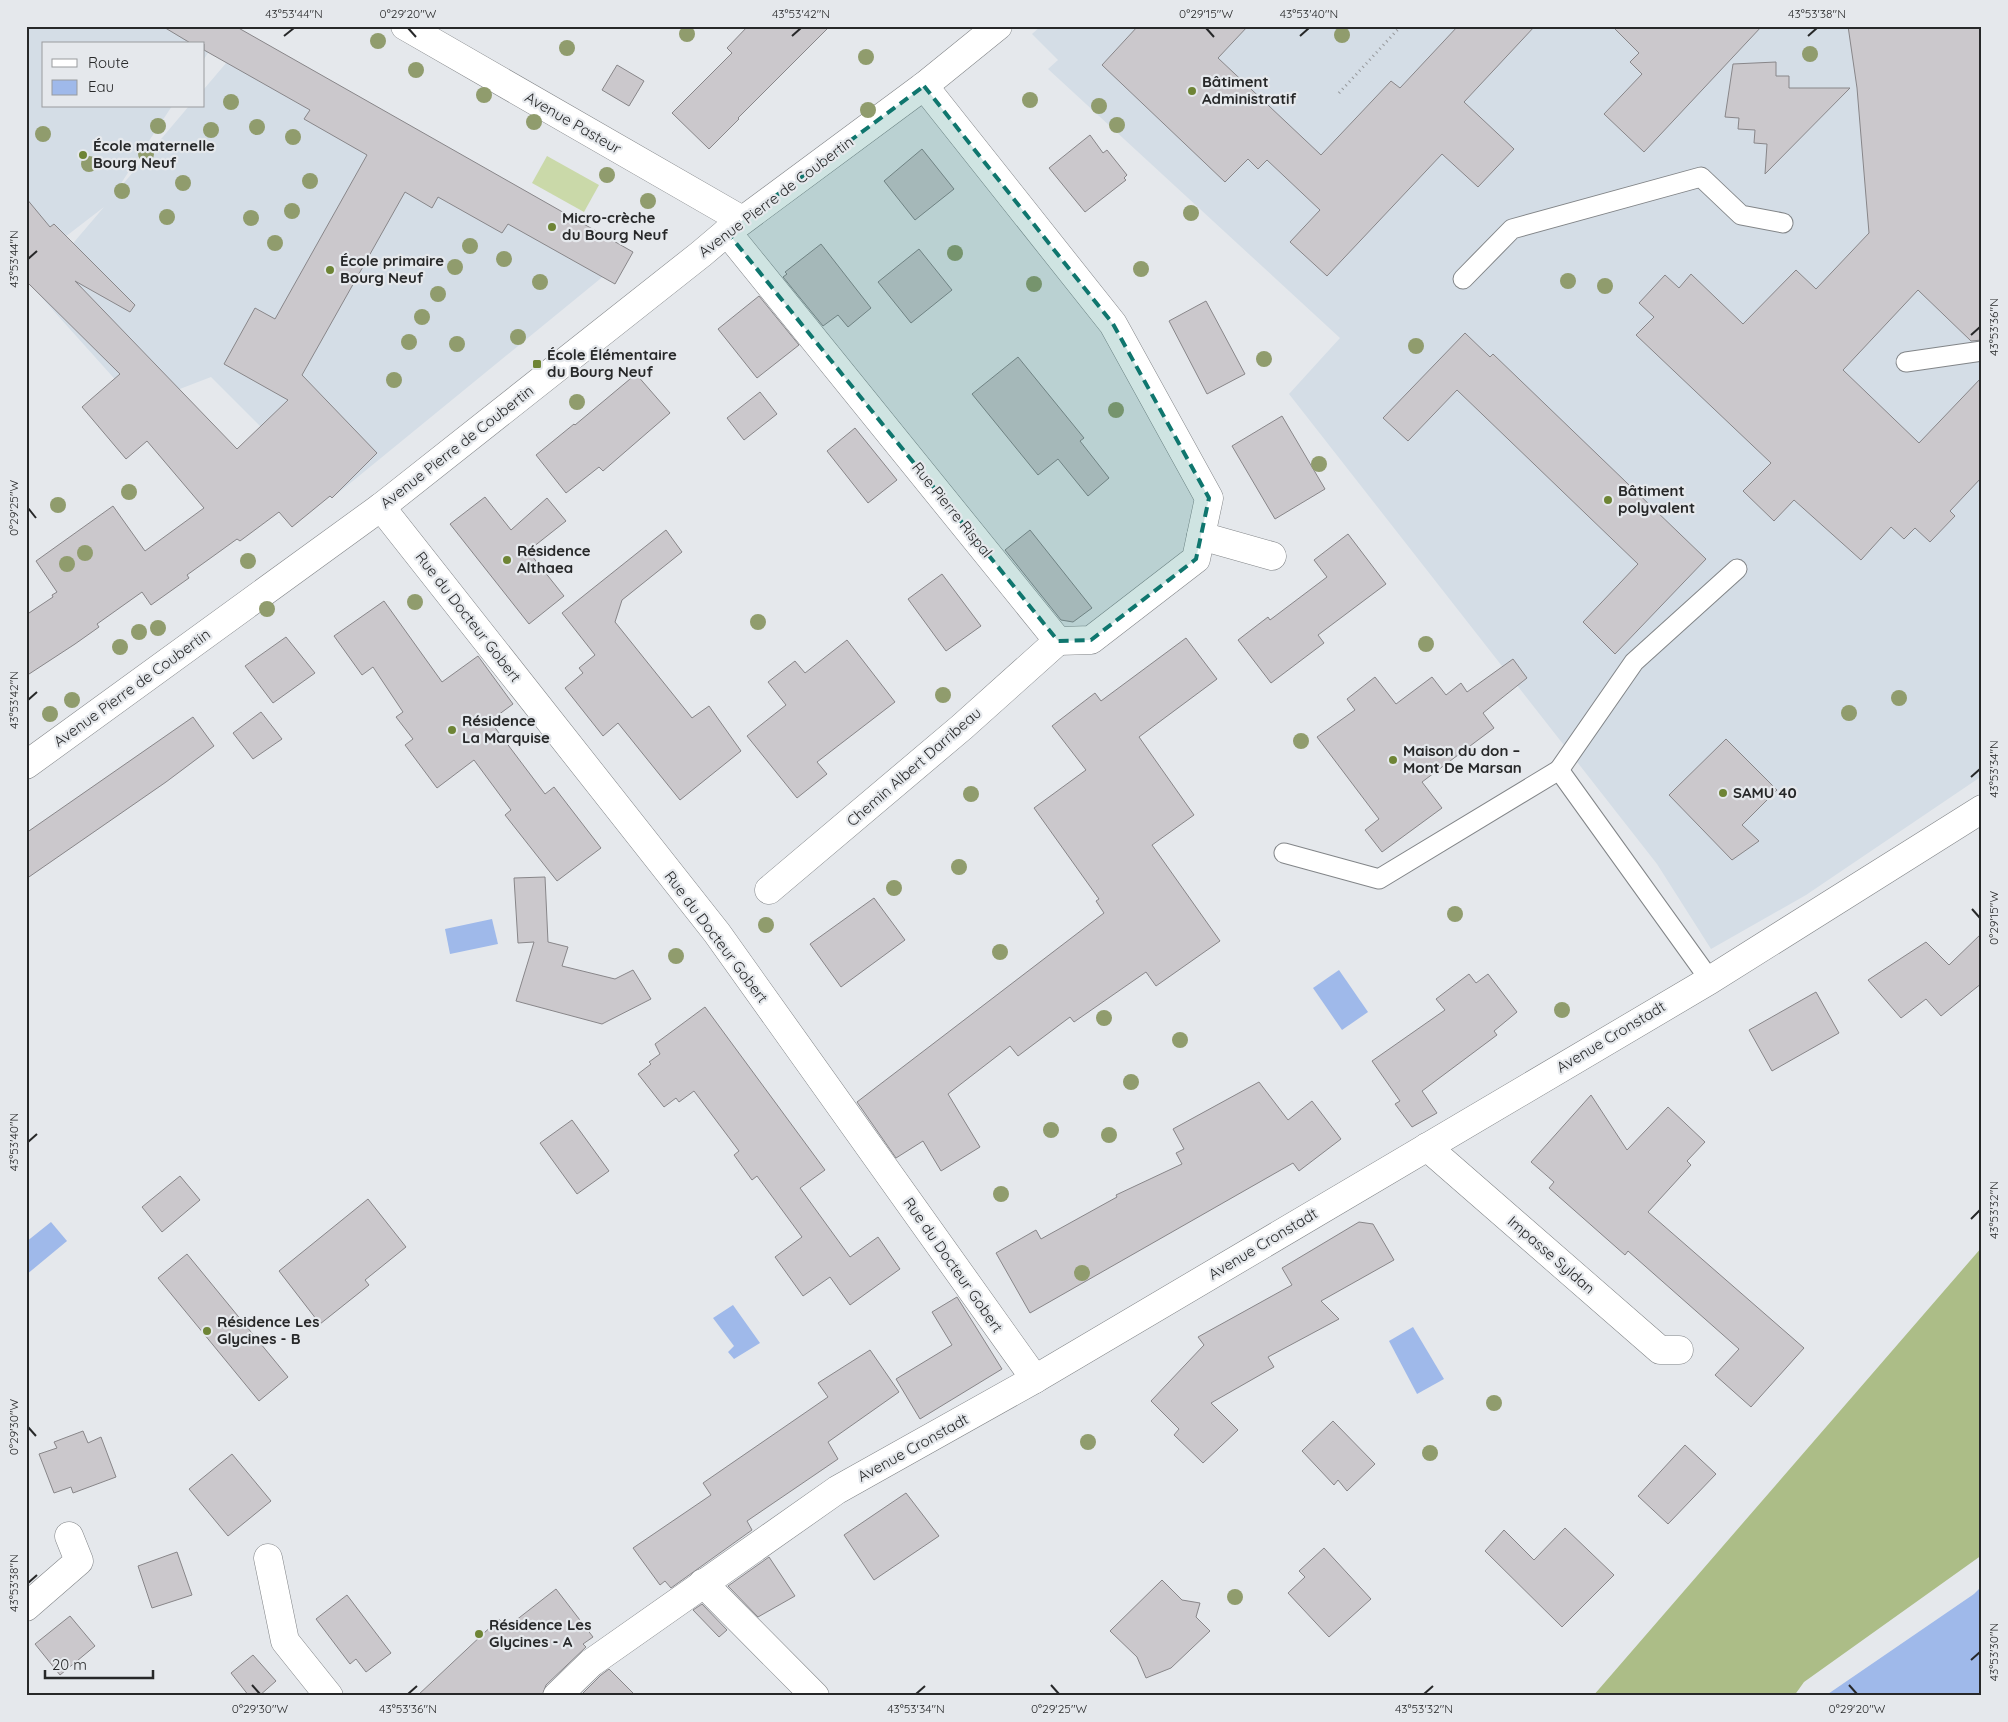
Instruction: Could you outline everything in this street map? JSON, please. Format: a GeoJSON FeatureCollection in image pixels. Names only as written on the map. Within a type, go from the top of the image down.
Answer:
{"type":"FeatureCollection","features":[{"type":"Feature","properties":{"kind":"street","name":"Avenue Pasteur"},"geometry":{"type":"LineString","coordinates":[[405,26],[734,226]]}},
{"type":"Feature","properties":{"kind":"street","name":"Avenue Pierre de Coubertin"},"geometry":{"type":"LineString","coordinates":[[26,764],[381,507],[734,226],[924,86],[998,26]]}},
{"type":"Feature","properties":{"kind":"street"},"geometry":{"type":"LineString","coordinates":[[924,86],[1112,324],[1209,498],[1196,559],[1092,640],[1058,641]]}},
{"type":"Feature","properties":{"kind":"street","name":"Rue Pierre Rispal"},"geometry":{"type":"LineString","coordinates":[[734,226],[1058,641]]}},
{"type":"Feature","properties":{"kind":"street","name":"Rue du Docteur Gobert"},"geometry":{"type":"LineString","coordinates":[[381,507],[717,934],[1035,1379]]}},
{"type":"Feature","properties":{"kind":"street"},"geometry":{"type":"LineString","coordinates":[[1201,536],[1272,556]]}},
{"type":"Feature","properties":{"kind":"street","name":"Chemin Albert Darribeau"},"geometry":{"type":"LineString","coordinates":[[769,890],[962,727],[1058,641]]}},
{"type":"Feature","properties":{"kind":"street","name":"Avenue Cronstadt"},"geometry":{"type":"LineString","coordinates":[[557,1696],[591,1663],[837,1490],[1035,1379],[1710,980],[1982,809]]}},
{"type":"Feature","properties":{"kind":"street","name":"Impasse Syldan"},"geometry":{"type":"LineString","coordinates":[[1427,1147],[1660,1350],[1679,1350]]}},
{"type":"Feature","properties":{"kind":"street"},"geometry":{"type":"LineString","coordinates":[[26,1607],[80,1561],[69,1536]]}},
{"type":"Feature","properties":{"kind":"street"},"geometry":{"type":"LineString","coordinates":[[268,1558],[285,1641],[328,1696]]}},
{"type":"Feature","properties":{"kind":"street"},"geometry":{"type":"LineString","coordinates":[[703,1583],[815,1696]]}},
{"type":"Feature","properties":{"kind":"lane"},"geometry":{"type":"LineString","coordinates":[[1464,279],[1512,229],[1701,177],[1741,215],[1783,223]]}},
{"type":"Feature","properties":{"kind":"lane"},"geometry":{"type":"LineString","coordinates":[[1906,362],[1982,351]]}},
{"type":"Feature","properties":{"kind":"lane"},"geometry":{"type":"LineString","coordinates":[[1284,852],[1379,878],[1559,770],[1634,662],[1737,569]]}},
{"type":"Feature","properties":{"kind":"lane"},"geometry":{"type":"LineString","coordinates":[[1559,770],[1710,980]]}},
{"type":"Feature","properties":{"kind":"path"},"geometry":{"type":"LineString","coordinates":[[1339,93],[1402,26]]}},
{"type":"Feature","properties":{"kind":"highlighted area"},"geometry":{"type":"Polygon","coordinates":[[[924,86],[1113,324],[1209,498],[1196,559],[1091,640],[1058,641],[727,232],[924,86]]]}},
{"type":"Feature","properties":{"kind":"shaded area","name":"École primaire Bourg Neuf"},"geometry":{"type":"Polygon","coordinates":[[[26,26],[225,26],[205,57],[205,42],[42,42],[42,108],[171,108],[112,197],[187,108],[205,108],[205,88],[250,35],[633,252],[332,498],[211,377],[138,405],[34,289],[104,207],[26,267],[26,26]]]}},
{"type":"Feature","properties":{"kind":"shaded area"},"geometry":{"type":"Polygon","coordinates":[[[1041,26],[1982,26],[1982,776],[1806,895],[1711,949],[1657,864],[1289,394],[1340,338],[1048,69],[1058,60],[1032,34],[1041,26]]]}},
{"type":"Feature","properties":{"kind":"green space"},"geometry":{"type":"Polygon","coordinates":[[[547,156],[599,185],[584,212],[532,183],[547,156]]]}},
{"type":"Feature","properties":{"kind":"green space"},"geometry":{"type":"Polygon","coordinates":[[[1982,1247],[1982,1555],[1804,1682],[1794,1696],[1593,1696],[1982,1247]]]}},
{"type":"Feature","properties":{"kind":"water"},"geometry":{"type":"Polygon","coordinates":[[[492,919],[498,944],[450,954],[445,929],[492,919]]]}},
{"type":"Feature","properties":{"kind":"water"},"geometry":{"type":"Polygon","coordinates":[[[1339,970],[1368,1012],[1342,1030],[1313,988],[1339,970]]]}},
{"type":"Feature","properties":{"kind":"water"},"geometry":{"type":"Polygon","coordinates":[[[51,1222],[67,1241],[26,1275],[26,1242],[51,1222]]]}},
{"type":"Feature","properties":{"kind":"water"},"geometry":{"type":"Polygon","coordinates":[[[733,1305],[760,1343],[734,1359],[728,1352],[734,1346],[713,1318],[733,1305]]]}},
{"type":"Feature","properties":{"kind":"water"},"geometry":{"type":"Polygon","coordinates":[[[1413,1327],[1444,1379],[1417,1394],[1389,1341],[1413,1327]]]}},
{"type":"Feature","properties":{"kind":"water"},"geometry":{"type":"Polygon","coordinates":[[[1982,1586],[1982,1696],[1825,1696],[1974,1594],[1982,1586]]]}},
{"type":"Feature","properties":{"kind":"building"},"geometry":{"type":"Polygon","coordinates":[[[162,26],[235,26],[633,252],[615,284],[508,224],[502,233],[438,197],[432,208],[405,192],[302,375],[377,453],[332,498],[330,496],[292,527],[279,512],[240,541],[237,539],[187,575],[189,578],[151,605],[142,592],[97,624],[99,627],[26,676],[26,615],[53,597],[52,595],[57,592],[36,561],[113,506],[145,551],[204,508],[147,441],[126,459],[82,407],[120,374],[26,281],[26,198],[50,227],[54,224],[135,305],[130,312],[75,281],[237,449],[288,400],[224,364],[255,308],[275,319],[367,155],[304,119],[310,110],[205,51],[205,42],[189,42],[162,26]]]}},
{"type":"Feature","properties":{"kind":"building"},"geometry":{"type":"Polygon","coordinates":[[[748,26],[830,26],[709,149],[672,113],[732,53],[727,48],[748,26]]]}},
{"type":"Feature","properties":{"kind":"building"},"geometry":{"type":"Polygon","coordinates":[[[1138,26],[1248,26],[1218,58],[1321,155],[1391,81],[1400,88],[1458,26],[1535,26],[1464,102],[1514,149],[1478,187],[1442,154],[1327,276],[1290,242],[1320,210],[1267,160],[1258,169],[1248,159],[1225,182],[1102,65],[1138,26]]]}},
{"type":"Feature","properties":{"kind":"building"},"geometry":{"type":"Polygon","coordinates":[[[1612,26],[1762,26],[1644,152],[1604,114],[1642,74],[1630,62],[1639,53],[1612,26]]]}},
{"type":"Feature","properties":{"kind":"building"},"geometry":{"type":"Polygon","coordinates":[[[1848,26],[1982,26],[1982,340],[1971,341],[1918,290],[1843,370],[1919,443],[1982,377],[1982,477],[1950,511],[1955,516],[1930,542],[1915,528],[1904,539],[1891,527],[1861,560],[1794,500],[1774,521],[1743,491],[1771,463],[1636,335],[1654,317],[1639,303],[1665,275],[1679,288],[1691,274],[1743,324],[1796,270],[1816,289],[1869,233],[1857,88],[1848,26]]]}},
{"type":"Feature","properties":{"kind":"building"},"geometry":{"type":"Polygon","coordinates":[[[1776,62],[1776,76],[1789,76],[1789,88],[1850,88],[1765,174],[1767,144],[1754,143],[1755,130],[1738,129],[1739,118],[1725,117],[1733,64],[1776,62]]]}},
{"type":"Feature","properties":{"kind":"building"},"geometry":{"type":"Polygon","coordinates":[[[617,65],[644,81],[629,106],[602,90],[617,65]]]}},
{"type":"Feature","properties":{"kind":"building"},"geometry":{"type":"Polygon","coordinates":[[[1090,135],[1103,153],[1107,150],[1127,175],[1124,178],[1126,180],[1085,212],[1049,168],[1090,135]]]}},
{"type":"Feature","properties":{"kind":"building"},"geometry":{"type":"Polygon","coordinates":[[[922,149],[954,189],[915,220],[884,181],[922,149]]]}},
{"type":"Feature","properties":{"kind":"building"},"geometry":{"type":"Polygon","coordinates":[[[821,244],[871,308],[848,327],[838,315],[823,326],[783,277],[787,274],[785,272],[821,244]]]}},
{"type":"Feature","properties":{"kind":"building"},"geometry":{"type":"Polygon","coordinates":[[[919,249],[952,290],[911,323],[878,282],[919,249]]]}},
{"type":"Feature","properties":{"kind":"building"},"geometry":{"type":"Polygon","coordinates":[[[759,296],[799,345],[757,378],[718,329],[759,296]]]}},
{"type":"Feature","properties":{"kind":"building"},"geometry":{"type":"Polygon","coordinates":[[[1206,301],[1245,374],[1207,394],[1169,321],[1206,301]]]}},
{"type":"Feature","properties":{"kind":"building","name":"Bâtiment polyvalent"},"geometry":{"type":"Polygon","coordinates":[[[1465,333],[1490,357],[1493,354],[1706,559],[1615,654],[1583,622],[1638,564],[1457,390],[1408,441],[1383,418],[1465,333]]]}},
{"type":"Feature","properties":{"kind":"building"},"geometry":{"type":"Polygon","coordinates":[[[1018,357],[1084,438],[1080,441],[1109,478],[1088,496],[1058,459],[1038,475],[972,394],[1018,357]]]}},
{"type":"Feature","properties":{"kind":"building"},"geometry":{"type":"Polygon","coordinates":[[[636,374],[670,413],[603,471],[599,467],[566,493],[536,455],[636,374]]]}},
{"type":"Feature","properties":{"kind":"building"},"geometry":{"type":"Polygon","coordinates":[[[760,392],[777,414],[744,440],[727,418],[760,392]]]}},
{"type":"Feature","properties":{"kind":"building"},"geometry":{"type":"Polygon","coordinates":[[[1282,416],[1325,489],[1275,519],[1232,446],[1282,416]]]}},
{"type":"Feature","properties":{"kind":"building"},"geometry":{"type":"Polygon","coordinates":[[[855,428],[897,480],[868,503],[827,451],[855,428]]]}},
{"type":"Feature","properties":{"kind":"building","name":"Résidence Althaea"},"geometry":{"type":"Polygon","coordinates":[[[485,497],[511,530],[547,498],[566,521],[528,551],[564,596],[529,624],[450,524],[485,497]]]}},
{"type":"Feature","properties":{"kind":"building"},"geometry":{"type":"Polygon","coordinates":[[[666,530],[682,552],[622,600],[615,622],[692,718],[709,706],[741,751],[680,800],[618,723],[603,736],[565,688],[583,673],[579,668],[595,655],[562,613],[666,530]]]}},
{"type":"Feature","properties":{"kind":"building"},"geometry":{"type":"Polygon","coordinates":[[[1030,530],[1092,608],[1073,622],[1061,620],[1005,550],[1030,530]]]}},
{"type":"Feature","properties":{"kind":"building"},"geometry":{"type":"Polygon","coordinates":[[[1348,534],[1386,584],[1318,635],[1324,643],[1271,683],[1238,640],[1268,617],[1270,620],[1327,577],[1314,560],[1348,534]]]}},
{"type":"Feature","properties":{"kind":"building"},"geometry":{"type":"Polygon","coordinates":[[[942,574],[981,626],[946,651],[908,599],[942,574]]]}},
{"type":"Feature","properties":{"kind":"building"},"geometry":{"type":"Polygon","coordinates":[[[384,601],[442,682],[478,656],[513,704],[490,721],[545,794],[554,787],[601,848],[557,881],[505,815],[511,810],[474,760],[437,788],[405,745],[413,739],[396,717],[403,712],[373,667],[362,675],[334,636],[384,601]]]}},
{"type":"Feature","properties":{"kind":"building"},"geometry":{"type":"Polygon","coordinates":[[[286,637],[315,673],[273,703],[245,666],[286,637]]]}},
{"type":"Feature","properties":{"kind":"building"},"geometry":{"type":"Polygon","coordinates":[[[1186,638],[1217,679],[1139,737],[1194,815],[1152,845],[1220,941],[1156,986],[1146,972],[1074,1022],[1070,1017],[1018,1056],[1010,1046],[948,1094],[980,1147],[941,1171],[923,1141],[896,1158],[857,1102],[1104,913],[1096,901],[1099,899],[1034,808],[1086,770],[1052,726],[1095,693],[1101,701],[1186,638]]]}},
{"type":"Feature","properties":{"kind":"building"},"geometry":{"type":"Polygon","coordinates":[[[847,640],[895,702],[817,762],[827,774],[797,798],[747,736],[786,705],[768,682],[795,661],[805,673],[847,640]]]}},
{"type":"Feature","properties":{"kind":"building","name":"Maison du don – Mont De Marsan"},"geometry":{"type":"Polygon","coordinates":[[[1513,659],[1527,678],[1483,713],[1494,728],[1422,782],[1442,808],[1382,852],[1365,830],[1379,819],[1317,737],[1355,710],[1347,699],[1375,677],[1396,704],[1432,677],[1446,695],[1461,683],[1467,692],[1513,659]]]}},
{"type":"Feature","properties":{"kind":"building"},"geometry":{"type":"Polygon","coordinates":[[[261,712],[282,739],[253,759],[233,733],[261,712]]]}},
{"type":"Feature","properties":{"kind":"building"},"geometry":{"type":"Polygon","coordinates":[[[193,717],[214,746],[166,782],[26,879],[26,833],[193,717]]]}},
{"type":"Feature","properties":{"kind":"building","name":"SAMU 40"},"geometry":{"type":"Polygon","coordinates":[[[1726,739],[1777,790],[1742,825],[1759,841],[1732,860],[1669,795],[1726,739]]]}},
{"type":"Feature","properties":{"kind":"building"},"geometry":{"type":"Polygon","coordinates":[[[545,877],[548,942],[568,947],[562,966],[615,979],[633,970],[651,999],[602,1024],[516,1001],[534,942],[518,943],[514,878],[545,877]]]}},
{"type":"Feature","properties":{"kind":"building"},"geometry":{"type":"Polygon","coordinates":[[[874,898],[905,940],[841,987],[810,944],[874,898]]]}},
{"type":"Feature","properties":{"kind":"building"},"geometry":{"type":"Polygon","coordinates":[[[1982,933],[1982,983],[1941,1016],[1926,999],[1901,1018],[1868,980],[1926,942],[1949,965],[1982,933]]]}},
{"type":"Feature","properties":{"kind":"building"},"geometry":{"type":"Polygon","coordinates":[[[1469,974],[1476,983],[1488,974],[1517,1012],[1494,1031],[1497,1035],[1422,1091],[1437,1113],[1412,1127],[1395,1104],[1400,1101],[1372,1061],[1445,1010],[1436,999],[1469,974]]]}},
{"type":"Feature","properties":{"kind":"building"},"geometry":{"type":"Polygon","coordinates":[[[1816,992],[1839,1033],[1772,1071],[1749,1030],[1816,992]]]}},
{"type":"Feature","properties":{"kind":"building"},"geometry":{"type":"Polygon","coordinates":[[[705,1007],[825,1170],[800,1188],[850,1257],[878,1237],[900,1269],[850,1305],[830,1277],[803,1296],[775,1257],[802,1237],[757,1176],[752,1180],[734,1155],[739,1151],[694,1091],[679,1102],[676,1098],[664,1107],[638,1074],[660,1054],[655,1044],[705,1007]]]}},
{"type":"Feature","properties":{"kind":"building"},"geometry":{"type":"Polygon","coordinates":[[[1259,1082],[1288,1120],[1312,1101],[1341,1139],[1299,1171],[1293,1163],[1030,1313],[996,1253],[1036,1230],[1041,1239],[1117,1197],[1116,1195],[1182,1164],[1176,1153],[1184,1149],[1173,1129],[1259,1082]]]}},
{"type":"Feature","properties":{"kind":"building"},"geometry":{"type":"Polygon","coordinates":[[[1591,1095],[1627,1150],[1668,1107],[1705,1142],[1687,1161],[1691,1165],[1648,1212],[1804,1348],[1751,1407],[1715,1375],[1739,1349],[1628,1251],[1625,1255],[1549,1188],[1554,1182],[1531,1162],[1591,1095]]]}},
{"type":"Feature","properties":{"kind":"building"},"geometry":{"type":"Polygon","coordinates":[[[572,1120],[609,1171],[577,1194],[540,1143],[572,1120]]]}},
{"type":"Feature","properties":{"kind":"building"},"geometry":{"type":"Polygon","coordinates":[[[180,1176],[200,1200],[162,1232],[142,1207],[180,1176]]]}},
{"type":"Feature","properties":{"kind":"building"},"geometry":{"type":"Polygon","coordinates":[[[368,1199],[406,1247],[365,1280],[369,1285],[320,1324],[279,1271],[368,1199]]]}},
{"type":"Feature","properties":{"kind":"building"},"geometry":{"type":"Polygon","coordinates":[[[1359,1222],[1373,1224],[1394,1260],[1321,1301],[1339,1319],[1268,1357],[1274,1367],[1211,1403],[1238,1430],[1203,1463],[1174,1435],[1179,1429],[1151,1401],[1204,1345],[1198,1337],[1292,1285],[1282,1268],[1359,1222]]]}},
{"type":"Feature","properties":{"kind":"building","name":"Résidence Les Glycines - B"},"geometry":{"type":"Polygon","coordinates":[[[187,1254],[288,1377],[259,1401],[158,1278],[187,1254]]]}},
{"type":"Feature","properties":{"kind":"building"},"geometry":{"type":"Polygon","coordinates":[[[957,1297],[1002,1369],[920,1419],[896,1379],[952,1345],[932,1312],[957,1297]]]}},
{"type":"Feature","properties":{"kind":"building"},"geometry":{"type":"Polygon","coordinates":[[[870,1350],[899,1392],[828,1442],[838,1459],[747,1521],[752,1530],[671,1588],[665,1581],[660,1585],[633,1548],[711,1495],[703,1483],[828,1397],[818,1383],[870,1350]]]}},
{"type":"Feature","properties":{"kind":"building"},"geometry":{"type":"Polygon","coordinates":[[[1333,1421],[1375,1464],[1347,1491],[1338,1480],[1334,1485],[1302,1451],[1333,1421]]]}},
{"type":"Feature","properties":{"kind":"building"},"geometry":{"type":"Polygon","coordinates":[[[83,1431],[88,1443],[101,1437],[116,1477],[73,1493],[71,1487],[54,1493],[39,1454],[57,1448],[54,1442],[83,1431]]]}},
{"type":"Feature","properties":{"kind":"building"},"geometry":{"type":"Polygon","coordinates":[[[1685,1445],[1716,1474],[1668,1524],[1638,1496],[1685,1445]]]}},
{"type":"Feature","properties":{"kind":"building"},"geometry":{"type":"Polygon","coordinates":[[[232,1454],[271,1501],[228,1536],[189,1489],[232,1454]]]}},
{"type":"Feature","properties":{"kind":"building"},"geometry":{"type":"Polygon","coordinates":[[[906,1493],[939,1536],[874,1580],[844,1535],[906,1493]]]}},
{"type":"Feature","properties":{"kind":"building"},"geometry":{"type":"Polygon","coordinates":[[[1565,1528],[1614,1575],[1562,1627],[1485,1551],[1504,1530],[1534,1560],[1565,1528]]]}},
{"type":"Feature","properties":{"kind":"building"},"geometry":{"type":"Polygon","coordinates":[[[1324,1548],[1371,1599],[1329,1637],[1288,1593],[1305,1577],[1299,1571],[1324,1548]]]}},
{"type":"Feature","properties":{"kind":"building"},"geometry":{"type":"Polygon","coordinates":[[[177,1552],[192,1595],[152,1608],[138,1566],[177,1552]]]}},
{"type":"Feature","properties":{"kind":"building"},"geometry":{"type":"Polygon","coordinates":[[[769,1557],[795,1596],[758,1617],[728,1586],[769,1557]]]}},
{"type":"Feature","properties":{"kind":"building"},"geometry":{"type":"Polygon","coordinates":[[[1162,1580],[1182,1600],[1200,1603],[1196,1617],[1210,1631],[1171,1668],[1146,1678],[1137,1657],[1110,1631],[1162,1580]]]}},
{"type":"Feature","properties":{"kind":"building"},"geometry":{"type":"Polygon","coordinates":[[[556,1589],[593,1637],[583,1644],[586,1647],[546,1685],[542,1696],[417,1696],[499,1619],[506,1628],[556,1589]]]}},
{"type":"Feature","properties":{"kind":"building"},"geometry":{"type":"Polygon","coordinates":[[[347,1595],[391,1653],[366,1672],[356,1659],[350,1664],[316,1619],[347,1595]]]}},
{"type":"Feature","properties":{"kind":"building"},"geometry":{"type":"Polygon","coordinates":[[[702,1604],[727,1630],[719,1637],[693,1610],[702,1604]]]}},
{"type":"Feature","properties":{"kind":"building"},"geometry":{"type":"Polygon","coordinates":[[[70,1616],[95,1646],[60,1675],[35,1644],[70,1616]]]}},
{"type":"Feature","properties":{"kind":"building"},"geometry":{"type":"Polygon","coordinates":[[[253,1655],[276,1681],[259,1696],[249,1696],[231,1673],[253,1655]]]}},
{"type":"Feature","properties":{"kind":"building"},"geometry":{"type":"Polygon","coordinates":[[[609,1669],[636,1696],[580,1696],[601,1675],[609,1669]]]}},
{"type":"Feature","properties":{"kind":"place","name":"Bâtiment Administratif"},"geometry":{"type":"Point","coordinates":[1192,91]}},
{"type":"Feature","properties":{"kind":"place","name":"École maternelle Bourg Neuf"},"geometry":{"type":"Point","coordinates":[83,155]}},
{"type":"Feature","properties":{"kind":"place","name":"Micro-crèche du Bourg Neuf"},"geometry":{"type":"Point","coordinates":[552,227]}},
{"type":"Feature","properties":{"kind":"place","name":"École primaire Bourg Neuf"},"geometry":{"type":"Point","coordinates":[330,270]}},
{"type":"Feature","properties":{"kind":"place","name":"École Élémentaire du Bourg Neuf"},"geometry":{"type":"Point","coordinates":[537,364]}},
{"type":"Feature","properties":{"kind":"place","name":"Bâtiment polyvalent"},"geometry":{"type":"Point","coordinates":[1608,500]}},
{"type":"Feature","properties":{"kind":"place","name":"Résidence Althaea"},"geometry":{"type":"Point","coordinates":[507,560]}},
{"type":"Feature","properties":{"kind":"place","name":"Résidence La Marquise"},"geometry":{"type":"Point","coordinates":[452,730]}},
{"type":"Feature","properties":{"kind":"place","name":"Maison du don – Mont De Marsan"},"geometry":{"type":"Point","coordinates":[1393,760]}},
{"type":"Feature","properties":{"kind":"place","name":"SAMU 40"},"geometry":{"type":"Point","coordinates":[1723,793]}},
{"type":"Feature","properties":{"kind":"place","name":"Résidence Les Glycines - B"},"geometry":{"type":"Point","coordinates":[207,1331]}},
{"type":"Feature","properties":{"kind":"place","name":"Résidence Les Glycines - A"},"geometry":{"type":"Point","coordinates":[479,1634]}}]}
